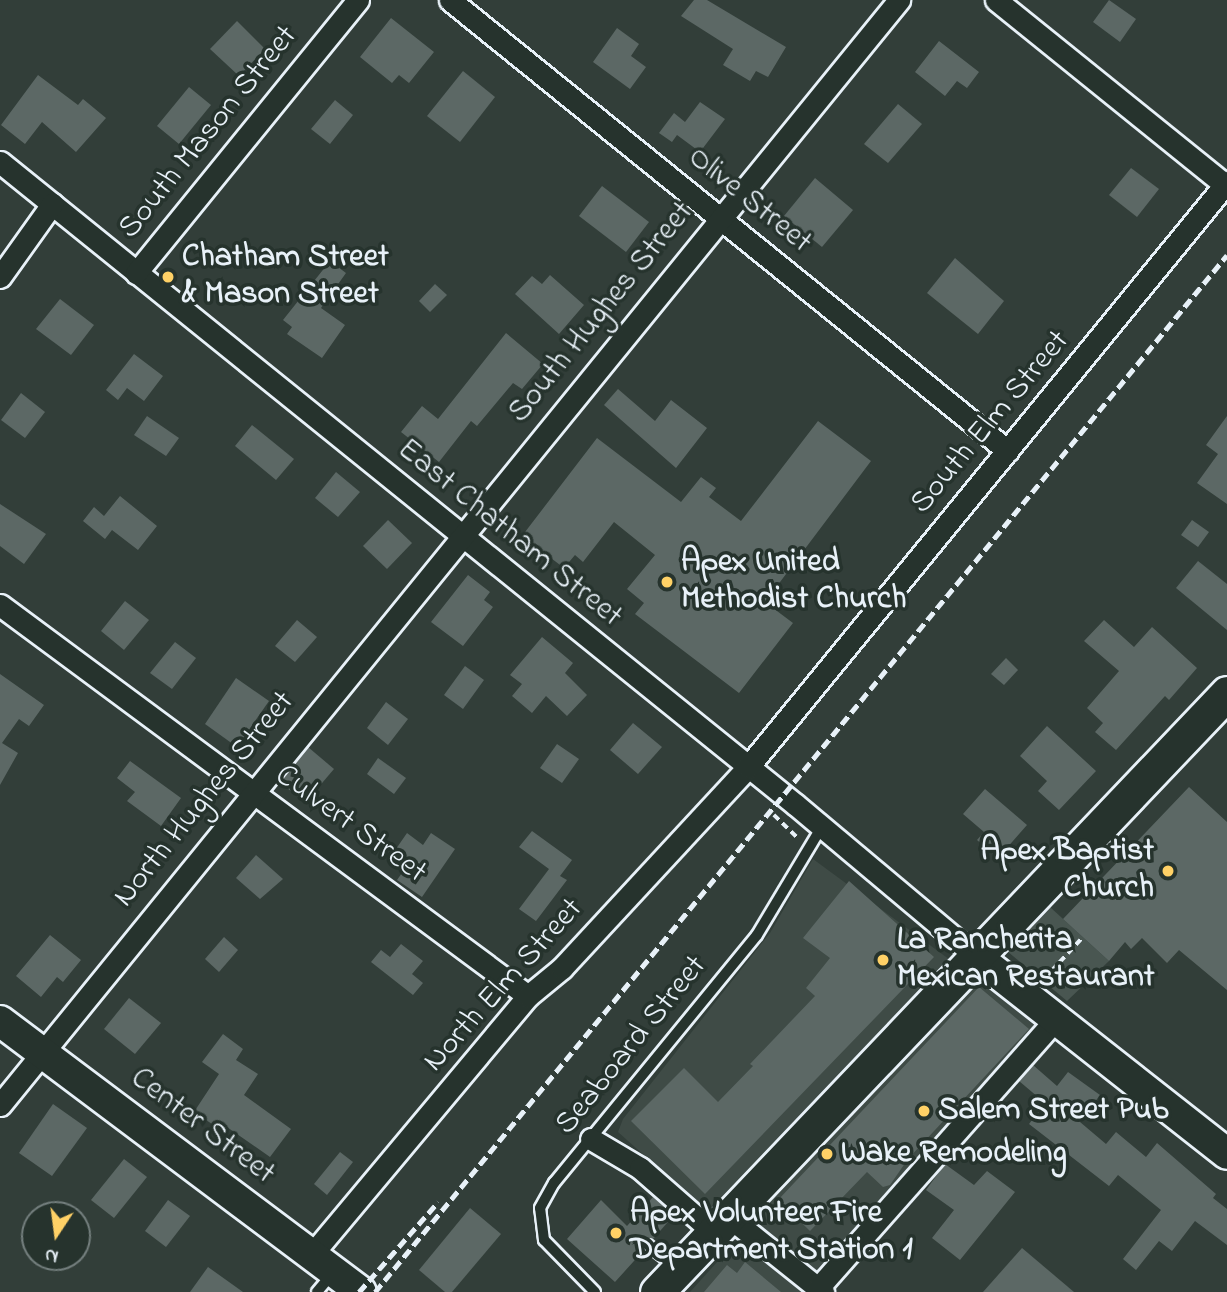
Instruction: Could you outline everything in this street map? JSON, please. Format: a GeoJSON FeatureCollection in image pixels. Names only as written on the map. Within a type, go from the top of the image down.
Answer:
{"type":"FeatureCollection","features":[{"type":"Feature","properties":{"kind":"main road"},"geometry":{"type":"LineString","coordinates":[[667,1280],[1227,693]]}},
{"type":"Feature","properties":{"kind":"main road"},"geometry":{"type":"LineString","coordinates":[[977,957],[1227,1154]]}},
{"type":"Feature","properties":{"kind":"main road","name":"Center Street"},"geometry":{"type":"LineString","coordinates":[[0,1021],[42,1051],[321,1272],[361,1292]]}},
{"type":"Feature","properties":{"kind":"street","name":"South Mason Street"},"geometry":{"type":"LineString","coordinates":[[136,273],[358,0]]}},
{"type":"Feature","properties":{"kind":"street","name":"Olive Street"},"geometry":{"type":"LineString","coordinates":[[450,0],[1008,452]]}},
{"type":"Feature","properties":{"kind":"street","name":"South Hughes Street"},"geometry":{"type":"LineString","coordinates":[[462,537],[719,217],[899,0]]}},
{"type":"Feature","properties":{"kind":"street"},"geometry":{"type":"LineString","coordinates":[[996,0],[1226,183]]}},
{"type":"Feature","properties":{"kind":"street","name":"East Chatham Street"},"geometry":{"type":"LineString","coordinates":[[0,162],[748,767],[977,957]]}},
{"type":"Feature","properties":{"kind":"street","name":"South Elm Street"},"geometry":{"type":"LineString","coordinates":[[748,767],[1226,183]]}},
{"type":"Feature","properties":{"kind":"street"},"geometry":{"type":"LineString","coordinates":[[0,277],[52,204]]}},
{"type":"Feature","properties":{"kind":"street","name":"North Hughes Street"},"geometry":{"type":"LineString","coordinates":[[0,1105],[252,791],[462,537]]}},
{"type":"Feature","properties":{"kind":"street","name":"Culvert Street"},"geometry":{"type":"LineString","coordinates":[[0,605],[527,996]]}},
{"type":"Feature","properties":{"kind":"street","name":"North Elm Street"},"geometry":{"type":"LineString","coordinates":[[321,1272],[527,996],[562,968],[748,767]]}},
{"type":"Feature","properties":{"kind":"street"},"geometry":{"type":"LineString","coordinates":[[591,1139],[640,1168],[820,1290],[1056,1019]]}},
{"type":"Feature","properties":{"kind":"lane","name":"Seaboard Street"},"geometry":{"type":"LineString","coordinates":[[595,1292],[544,1240],[539,1221],[548,1194],[757,935],[821,828]]}},
{"type":"Feature","properties":{"kind":"lane"},"geometry":{"type":"LineString","coordinates":[[648,1245],[667,1280]]}},
{"type":"Feature","properties":{"kind":"path"},"geometry":{"type":"LineString","coordinates":[[1042,982],[1083,937]]}},
{"type":"Feature","properties":{"kind":"shaded area"},"geometry":{"type":"Polygon","coordinates":[[[813,859],[1037,1024],[1032,1038],[808,1292],[690,1292],[738,1239],[618,1132],[623,1119],[770,933],[813,859]]]}},
{"type":"Feature","properties":{"kind":"shaded area"},"geometry":{"type":"Polygon","coordinates":[[[1050,907],[1109,961],[1067,1001],[1007,951],[1050,907]]]}},
{"type":"Feature","properties":{"kind":"building"},"geometry":{"type":"Polygon","coordinates":[[[694,0],[707,0],[786,47],[768,77],[756,71],[750,81],[723,65],[733,49],[681,16],[694,0]]]}},
{"type":"Feature","properties":{"kind":"building"},"geometry":{"type":"Polygon","coordinates":[[[1109,0],[1136,19],[1120,42],[1093,22],[1109,0]]]}},
{"type":"Feature","properties":{"kind":"building"},"geometry":{"type":"Polygon","coordinates":[[[391,18],[434,52],[409,83],[399,75],[392,83],[360,57],[391,18]]]}},
{"type":"Feature","properties":{"kind":"building"},"geometry":{"type":"Polygon","coordinates":[[[237,21],[265,49],[239,76],[210,49],[237,21]]]}},
{"type":"Feature","properties":{"kind":"building"},"geometry":{"type":"Polygon","coordinates":[[[617,28],[639,44],[631,56],[646,67],[630,89],[593,62],[617,28]]]}},
{"type":"Feature","properties":{"kind":"building"},"geometry":{"type":"Polygon","coordinates":[[[939,41],[979,72],[967,88],[957,81],[945,96],[915,72],[939,41]]]}},
{"type":"Feature","properties":{"kind":"building"},"geometry":{"type":"Polygon","coordinates":[[[463,71],[495,97],[460,142],[427,116],[463,71]]]}},
{"type":"Feature","properties":{"kind":"building"},"geometry":{"type":"Polygon","coordinates":[[[38,75],[78,105],[83,99],[106,118],[76,152],[42,122],[25,144],[1,125],[38,75]]]}},
{"type":"Feature","properties":{"kind":"building"},"geometry":{"type":"Polygon","coordinates":[[[189,87],[211,105],[179,144],[157,126],[189,87]]]}},
{"type":"Feature","properties":{"kind":"building"},"geometry":{"type":"Polygon","coordinates":[[[335,100],[353,115],[330,144],[311,129],[335,100]]]}},
{"type":"Feature","properties":{"kind":"building"},"geometry":{"type":"Polygon","coordinates":[[[700,102],[725,119],[700,152],[677,135],[672,142],[659,133],[674,113],[685,122],[700,102]]]}},
{"type":"Feature","properties":{"kind":"building"},"geometry":{"type":"Polygon","coordinates":[[[898,104],[922,124],[888,163],[864,144],[898,104]]]}},
{"type":"Feature","properties":{"kind":"building"},"geometry":{"type":"Polygon","coordinates":[[[1131,168],[1159,189],[1137,217],[1109,195],[1131,168]]]}},
{"type":"Feature","properties":{"kind":"building"},"geometry":{"type":"Polygon","coordinates":[[[815,178],[853,210],[822,247],[784,216],[815,178]]]}},
{"type":"Feature","properties":{"kind":"building"},"geometry":{"type":"Polygon","coordinates":[[[602,186],[649,222],[626,252],[579,216],[602,186]]]}},
{"type":"Feature","properties":{"kind":"building"},"geometry":{"type":"Polygon","coordinates":[[[955,258],[1004,301],[978,334],[927,293],[955,258]]]}},
{"type":"Feature","properties":{"kind":"building"},"geometry":{"type":"Polygon","coordinates":[[[330,261],[346,273],[321,308],[345,325],[322,358],[287,334],[292,327],[283,320],[330,261]]]}},
{"type":"Feature","properties":{"kind":"building"},"geometry":{"type":"Polygon","coordinates":[[[550,275],[584,305],[559,334],[515,294],[532,276],[542,284],[550,275]]]}},
{"type":"Feature","properties":{"kind":"building"},"geometry":{"type":"Polygon","coordinates":[[[435,284],[447,295],[430,312],[419,301],[435,284]]]}},
{"type":"Feature","properties":{"kind":"building"},"geometry":{"type":"Polygon","coordinates":[[[60,299],[94,325],[71,355],[36,329],[60,299]]]}},
{"type":"Feature","properties":{"kind":"building"},"geometry":{"type":"Polygon","coordinates":[[[506,333],[543,364],[522,389],[513,383],[477,426],[471,421],[439,462],[401,432],[422,406],[438,419],[506,333]]]}},
{"type":"Feature","properties":{"kind":"building"},"geometry":{"type":"Polygon","coordinates":[[[134,354],[163,376],[144,401],[127,388],[118,400],[106,390],[134,354]]]}},
{"type":"Feature","properties":{"kind":"building"},"geometry":{"type":"Polygon","coordinates":[[[618,389],[655,421],[671,400],[707,428],[676,468],[604,405],[618,389]]]}},
{"type":"Feature","properties":{"kind":"building"},"geometry":{"type":"Polygon","coordinates":[[[21,393],[45,412],[25,438],[1,420],[21,393]]]}},
{"type":"Feature","properties":{"kind":"building"},"geometry":{"type":"Polygon","coordinates":[[[147,416],[179,438],[166,456],[134,435],[147,416]]]}},
{"type":"Feature","properties":{"kind":"building"},"geometry":{"type":"Polygon","coordinates":[[[1227,416],[1227,504],[1197,483],[1218,454],[1206,445],[1227,416]]]}},
{"type":"Feature","properties":{"kind":"building"},"geometry":{"type":"Polygon","coordinates":[[[818,421],[871,461],[765,602],[793,623],[739,693],[635,614],[644,603],[627,589],[655,555],[614,522],[583,562],[575,555],[564,568],[522,536],[597,438],[681,502],[701,477],[716,488],[709,497],[741,521],[818,421]]]}},
{"type":"Feature","properties":{"kind":"building"},"geometry":{"type":"Polygon","coordinates":[[[252,425],[294,459],[276,480],[235,446],[252,425]]]}},
{"type":"Feature","properties":{"kind":"building"},"geometry":{"type":"Polygon","coordinates":[[[336,472],[360,492],[338,517],[315,498],[336,472]]]}},
{"type":"Feature","properties":{"kind":"building"},"geometry":{"type":"Polygon","coordinates":[[[120,496],[157,526],[138,550],[112,530],[105,539],[83,521],[94,507],[104,516],[120,496]]]}},
{"type":"Feature","properties":{"kind":"building"},"geometry":{"type":"Polygon","coordinates":[[[0,504],[46,534],[24,564],[0,546],[0,504]]]}},
{"type":"Feature","properties":{"kind":"building"},"geometry":{"type":"Polygon","coordinates":[[[388,520],[412,543],[387,569],[363,546],[388,520]]]}},
{"type":"Feature","properties":{"kind":"building"},"geometry":{"type":"Polygon","coordinates":[[[1192,520],[1209,532],[1198,547],[1181,535],[1192,520]]]}},
{"type":"Feature","properties":{"kind":"building"},"geometry":{"type":"Polygon","coordinates":[[[1198,561],[1227,584],[1227,630],[1176,588],[1198,561]]]}},
{"type":"Feature","properties":{"kind":"building"},"geometry":{"type":"Polygon","coordinates":[[[468,575],[490,592],[484,600],[493,607],[463,646],[431,622],[468,575]]]}},
{"type":"Feature","properties":{"kind":"building"},"geometry":{"type":"Polygon","coordinates":[[[125,601],[149,620],[124,650],[101,631],[125,601]]]}},
{"type":"Feature","properties":{"kind":"building"},"geometry":{"type":"Polygon","coordinates":[[[297,620],[317,637],[295,662],[275,646],[297,620]]]}},
{"type":"Feature","properties":{"kind":"building"},"geometry":{"type":"Polygon","coordinates":[[[1104,620],[1134,647],[1152,627],[1197,668],[1169,700],[1165,696],[1116,750],[1095,732],[1103,723],[1087,708],[1119,671],[1084,641],[1104,620]]]}},
{"type":"Feature","properties":{"kind":"building"},"geometry":{"type":"Polygon","coordinates":[[[542,637],[573,663],[565,673],[587,695],[567,716],[546,696],[532,713],[512,696],[522,684],[510,675],[542,637]]]}},
{"type":"Feature","properties":{"kind":"building"},"geometry":{"type":"Polygon","coordinates":[[[175,642],[196,658],[172,689],[150,673],[175,642]]]}},
{"type":"Feature","properties":{"kind":"building"},"geometry":{"type":"Polygon","coordinates":[[[1006,658],[1018,670],[1004,685],[991,674],[1006,658]]]}},
{"type":"Feature","properties":{"kind":"building"},"geometry":{"type":"Polygon","coordinates":[[[465,666],[484,680],[463,709],[444,695],[465,666]]]}},
{"type":"Feature","properties":{"kind":"building"},"geometry":{"type":"Polygon","coordinates":[[[0,674],[44,705],[29,726],[19,719],[2,743],[18,753],[0,785],[0,674]]]}},
{"type":"Feature","properties":{"kind":"building"},"geometry":{"type":"Polygon","coordinates":[[[236,678],[269,701],[237,747],[205,724],[236,678]]]}},
{"type":"Feature","properties":{"kind":"building"},"geometry":{"type":"Polygon","coordinates":[[[386,702],[408,719],[388,745],[367,728],[386,702]]]}},
{"type":"Feature","properties":{"kind":"building"},"geometry":{"type":"Polygon","coordinates":[[[633,723],[662,747],[638,774],[610,750],[633,723]]]}},
{"type":"Feature","properties":{"kind":"building"},"geometry":{"type":"Polygon","coordinates":[[[1047,726],[1096,771],[1059,810],[1038,791],[1047,781],[1020,756],[1047,726]]]}},
{"type":"Feature","properties":{"kind":"building"},"geometry":{"type":"Polygon","coordinates":[[[557,744],[579,759],[562,783],[540,768],[557,744]]]}},
{"type":"Feature","properties":{"kind":"building"},"geometry":{"type":"Polygon","coordinates":[[[308,747],[334,769],[305,803],[280,782],[308,747]]]}},
{"type":"Feature","properties":{"kind":"building"},"geometry":{"type":"Polygon","coordinates":[[[378,758],[406,778],[394,794],[367,774],[378,758]]]}},
{"type":"Feature","properties":{"kind":"building"},"geometry":{"type":"Polygon","coordinates":[[[130,761],[181,798],[161,826],[127,801],[135,792],[117,778],[130,761]]]}},
{"type":"Feature","properties":{"kind":"building","name":"Apex Baptist Church"},"geometry":{"type":"Polygon","coordinates":[[[1189,787],[1227,822],[1227,990],[1179,950],[1167,963],[1142,938],[1131,949],[1125,942],[1109,961],[1063,919],[1189,787]]]}},
{"type":"Feature","properties":{"kind":"building"},"geometry":{"type":"Polygon","coordinates":[[[985,789],[1027,825],[998,858],[977,840],[984,832],[963,814],[985,789]]]}},
{"type":"Feature","properties":{"kind":"building"},"geometry":{"type":"Polygon","coordinates":[[[532,831],[572,860],[560,876],[567,880],[536,921],[519,909],[549,869],[519,847],[532,831]]]}},
{"type":"Feature","properties":{"kind":"building"},"geometry":{"type":"Polygon","coordinates":[[[407,833],[423,845],[431,833],[455,849],[422,897],[397,880],[404,870],[389,859],[407,833]]]}},
{"type":"Feature","properties":{"kind":"building"},"geometry":{"type":"Polygon","coordinates":[[[256,855],[283,879],[260,899],[236,878],[256,855]]]}},
{"type":"Feature","properties":{"kind":"building"},"geometry":{"type":"Polygon","coordinates":[[[849,881],[934,957],[705,1194],[631,1121],[684,1068],[718,1102],[753,1066],[750,1064],[815,996],[806,988],[830,958],[803,938],[849,881]]]}},
{"type":"Feature","properties":{"kind":"building"},"geometry":{"type":"Polygon","coordinates":[[[50,935],[81,960],[63,982],[57,977],[41,997],[16,976],[50,935]]]}},
{"type":"Feature","properties":{"kind":"building"},"geometry":{"type":"Polygon","coordinates":[[[224,937],[238,950],[219,972],[205,959],[224,937]]]}},
{"type":"Feature","properties":{"kind":"building"},"geometry":{"type":"Polygon","coordinates":[[[401,944],[423,961],[412,974],[423,983],[413,995],[371,962],[381,950],[390,957],[401,944]]]}},
{"type":"Feature","properties":{"kind":"building"},"geometry":{"type":"Polygon","coordinates":[[[979,987],[1029,1029],[908,1159],[890,1185],[883,1187],[867,1172],[810,1231],[778,1200],[979,987]]]}},
{"type":"Feature","properties":{"kind":"building"},"geometry":{"type":"Polygon","coordinates":[[[129,998],[161,1023],[135,1054],[104,1029],[129,998]]]}},
{"type":"Feature","properties":{"kind":"building"},"geometry":{"type":"Polygon","coordinates":[[[223,1034],[243,1049],[236,1060],[258,1074],[244,1095],[291,1129],[270,1157],[224,1125],[221,1130],[194,1112],[219,1074],[202,1062],[223,1034]]]}},
{"type":"Feature","properties":{"kind":"building"},"geometry":{"type":"Polygon","coordinates":[[[1033,1065],[1057,1086],[1068,1072],[1100,1095],[1080,1122],[1106,1144],[1116,1132],[1146,1157],[1157,1143],[1216,1194],[1213,1198],[1227,1209],[1227,1245],[1195,1221],[1172,1251],[1159,1241],[1136,1270],[1123,1259],[1161,1210],[1118,1175],[1109,1186],[1029,1124],[1045,1103],[1019,1081],[1033,1065]]]}},
{"type":"Feature","properties":{"kind":"building"},"geometry":{"type":"Polygon","coordinates":[[[53,1104],[87,1128],[52,1176],[19,1153],[53,1104]]]}},
{"type":"Feature","properties":{"kind":"building"},"geometry":{"type":"Polygon","coordinates":[[[340,1152],[353,1162],[327,1195],[314,1184],[340,1152]]]}},
{"type":"Feature","properties":{"kind":"building"},"geometry":{"type":"Polygon","coordinates":[[[124,1159],[147,1177],[114,1218],[91,1200],[124,1159]]]}},
{"type":"Feature","properties":{"kind":"building"},"geometry":{"type":"Polygon","coordinates":[[[945,1164],[974,1185],[987,1171],[1015,1192],[960,1260],[932,1238],[954,1210],[926,1190],[945,1164]]]}},
{"type":"Feature","properties":{"kind":"building","name":"Apex Volunteer Fire Department Station 1"},"geometry":{"type":"Polygon","coordinates":[[[653,1197],[674,1215],[653,1239],[642,1240],[643,1251],[615,1282],[567,1239],[601,1200],[627,1226],[653,1197]]]}},
{"type":"Feature","properties":{"kind":"building"},"geometry":{"type":"Polygon","coordinates":[[[168,1200],[190,1216],[166,1247],[145,1231],[168,1200]]]}},
{"type":"Feature","properties":{"kind":"building"},"geometry":{"type":"Polygon","coordinates":[[[470,1208],[501,1234],[452,1292],[445,1292],[419,1270],[470,1208]]]}},
{"type":"Feature","properties":{"kind":"building"},"geometry":{"type":"Polygon","coordinates":[[[1022,1248],[1074,1292],[983,1292],[1022,1248]]]}},
{"type":"Feature","properties":{"kind":"building"},"geometry":{"type":"Polygon","coordinates":[[[745,1262],[781,1292],[704,1292],[727,1265],[737,1273],[745,1262]]]}},
{"type":"Feature","properties":{"kind":"building"},"geometry":{"type":"Polygon","coordinates":[[[208,1267],[243,1292],[190,1292],[208,1267]]]}},
{"type":"Feature","properties":{"kind":"railway"},"geometry":{"type":"LineString","coordinates":[[375,1292],[1227,255]]}},
{"type":"Feature","properties":{"kind":"railway"},"geometry":{"type":"LineString","coordinates":[[359,1292],[438,1202]]}},
{"type":"Feature","properties":{"kind":"place","name":"Chatham Street & Mason Street"},"geometry":{"type":"Point","coordinates":[168,277]}},
{"type":"Feature","properties":{"kind":"place","name":"Apex United Methodist Church"},"geometry":{"type":"Point","coordinates":[667,582]}},
{"type":"Feature","properties":{"kind":"place","name":"Apex Baptist Church"},"geometry":{"type":"Point","coordinates":[1168,871]}},
{"type":"Feature","properties":{"kind":"place","name":"La Rancherita Mexican Restaurant"},"geometry":{"type":"Point","coordinates":[883,960]}},
{"type":"Feature","properties":{"kind":"place","name":"Salem Street Pub"},"geometry":{"type":"Point","coordinates":[924,1111]}},
{"type":"Feature","properties":{"kind":"place","name":"Wake Remodeling"},"geometry":{"type":"Point","coordinates":[827,1154]}},
{"type":"Feature","properties":{"kind":"place","name":"Apex Volunteer Fire Department Station 1"},"geometry":{"type":"Point","coordinates":[616,1233]}}]}
